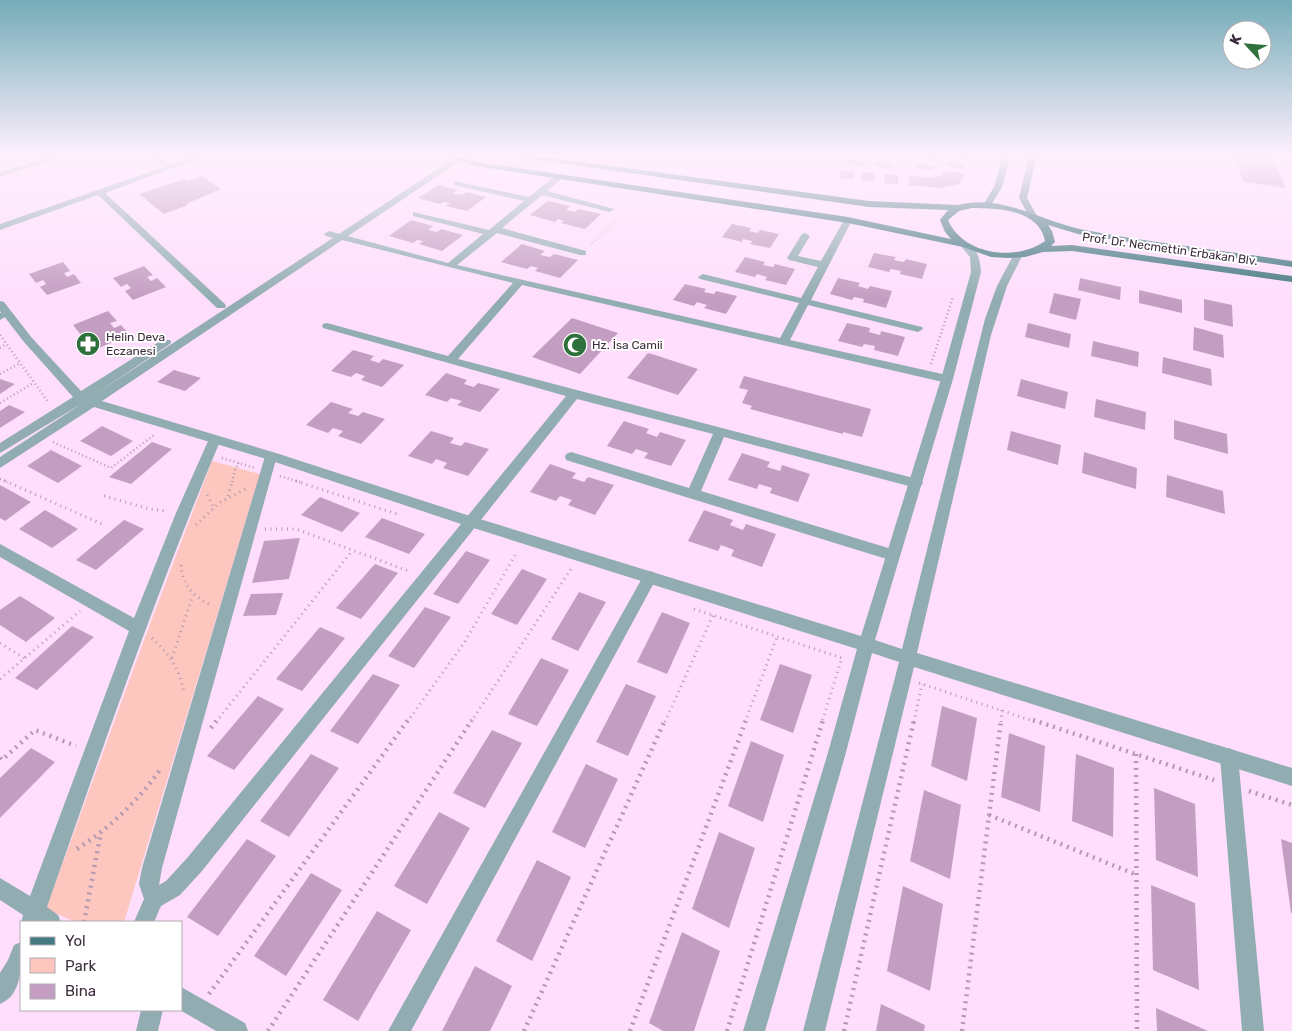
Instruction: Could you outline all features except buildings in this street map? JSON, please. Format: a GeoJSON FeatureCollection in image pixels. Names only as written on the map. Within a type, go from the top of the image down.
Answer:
{"type":"FeatureCollection","features":[{"type":"Feature","properties":{"kind":"main road"},"geometry":{"type":"LineString","coordinates":[[735,203],[848,220],[965,245],[981,251],[1017,256]]}},
{"type":"Feature","properties":{"kind":"main road"},"geometry":{"type":"LineString","coordinates":[[863,203],[959,208]]}},
{"type":"Feature","properties":{"kind":"main road"},"geometry":{"type":"LineString","coordinates":[[1026,203],[1034,218],[1050,234],[1050,242],[1044,249]]}},
{"type":"Feature","properties":{"kind":"main road","name":"Prof. Dr. Necmettin Erbakan Blv."},"geometry":{"type":"LineString","coordinates":[[959,208],[987,205],[1020,211],[1034,218],[1078,231],[1292,264]]}},
{"type":"Feature","properties":{"kind":"main road"},"geometry":{"type":"LineString","coordinates":[[959,208],[949,213],[944,220],[946,228],[953,237],[965,245]]}},
{"type":"Feature","properties":{"kind":"main road","name":"Prof. Dr. Necmettin Erbakan Blv."},"geometry":{"type":"LineString","coordinates":[[1017,256],[1032,254],[1044,249],[1072,248],[1292,279]]}},
{"type":"Feature","properties":{"kind":"street"},"geometry":{"type":"LineString","coordinates":[[0,227],[65,203]]}},
{"type":"Feature","properties":{"kind":"street"},"geometry":{"type":"LineString","coordinates":[[111,203],[221,306]]}},
{"type":"Feature","properties":{"kind":"street"},"geometry":{"type":"LineString","coordinates":[[0,463],[86,399],[375,203]]}},
{"type":"Feature","properties":{"kind":"street"},"geometry":{"type":"LineString","coordinates":[[0,449],[86,399],[392,203]]}},
{"type":"Feature","properties":{"kind":"street"},"geometry":{"type":"LineString","coordinates":[[450,266],[526,203]]}},
{"type":"Feature","properties":{"kind":"street"},"geometry":{"type":"LineString","coordinates":[[589,203],[610,208]]}},
{"type":"Feature","properties":{"kind":"street"},"geometry":{"type":"LineString","coordinates":[[416,214],[583,253]]}},
{"type":"Feature","properties":{"kind":"street"},"geometry":{"type":"LineString","coordinates":[[783,342],[848,220]]}},
{"type":"Feature","properties":{"kind":"street"},"geometry":{"type":"LineString","coordinates":[[329,234],[450,266],[947,379]]}},
{"type":"Feature","properties":{"kind":"street"},"geometry":{"type":"LineString","coordinates":[[805,236],[792,258],[824,265]]}},
{"type":"Feature","properties":{"kind":"street"},"geometry":{"type":"LineString","coordinates":[[754,1031],[836,756],[866,644],[947,379],[976,272],[975,256],[965,245]]}},
{"type":"Feature","properties":{"kind":"street"},"geometry":{"type":"LineString","coordinates":[[814,1031],[904,678],[953,465],[981,354],[998,295],[1008,271],[1017,256]]}},
{"type":"Feature","properties":{"kind":"street"},"geometry":{"type":"LineString","coordinates":[[703,277],[918,329]]}},
{"type":"Feature","properties":{"kind":"street"},"geometry":{"type":"LineString","coordinates":[[451,360],[520,281]]}},
{"type":"Feature","properties":{"kind":"street"},"geometry":{"type":"LineString","coordinates":[[2,311],[86,399],[212,446],[267,470],[469,522],[1292,777]]}},
{"type":"Feature","properties":{"kind":"street"},"geometry":{"type":"LineString","coordinates":[[327,326],[574,394],[916,483]]}},
{"type":"Feature","properties":{"kind":"street"},"geometry":{"type":"LineString","coordinates":[[144,921],[154,899],[173,888],[195,864],[574,394]]}},
{"type":"Feature","properties":{"kind":"street"},"geometry":{"type":"LineString","coordinates":[[693,494],[720,432]]}},
{"type":"Feature","properties":{"kind":"street"},"geometry":{"type":"LineString","coordinates":[[0,888],[39,919],[54,859],[138,628],[183,513],[212,446]]}},
{"type":"Feature","properties":{"kind":"street"},"geometry":{"type":"LineString","coordinates":[[571,457],[893,555]]}},
{"type":"Feature","properties":{"kind":"street"},"geometry":{"type":"LineString","coordinates":[[154,899],[149,884],[152,868],[267,470]]}},
{"type":"Feature","properties":{"kind":"street"},"geometry":{"type":"LineString","coordinates":[[0,550],[138,628]]}},
{"type":"Feature","properties":{"kind":"street"},"geometry":{"type":"LineString","coordinates":[[398,1031],[650,577]]}},
{"type":"Feature","properties":{"kind":"street"},"geometry":{"type":"LineString","coordinates":[[1230,757],[1253,1031]]}},
{"type":"Feature","properties":{"kind":"street"},"geometry":{"type":"LineString","coordinates":[[0,994],[17,965],[20,955]]}},
{"type":"Feature","properties":{"kind":"street"},"geometry":{"type":"LineString","coordinates":[[190,1003],[237,1031]]}},
{"type":"Feature","properties":{"kind":"street"},"geometry":{"type":"LineString","coordinates":[[147,1031],[152,1011]]}},
{"type":"Feature","properties":{"kind":"path"},"geometry":{"type":"LineString","coordinates":[[583,253],[624,212],[610,208]]}},
{"type":"Feature","properties":{"kind":"path"},"geometry":{"type":"LineString","coordinates":[[928,375],[953,296]]}},
{"type":"Feature","properties":{"kind":"path"},"geometry":{"type":"LineString","coordinates":[[0,335],[46,397],[49,404],[48,410]]}},
{"type":"Feature","properties":{"kind":"path"},"geometry":{"type":"LineString","coordinates":[[0,348],[6,344]]}},
{"type":"Feature","properties":{"kind":"path"},"geometry":{"type":"LineString","coordinates":[[0,374],[20,363]]}},
{"type":"Feature","properties":{"kind":"path"},"geometry":{"type":"LineString","coordinates":[[0,403],[34,383]]}},
{"type":"Feature","properties":{"kind":"path"},"geometry":{"type":"LineString","coordinates":[[146,432],[159,436]]}},
{"type":"Feature","properties":{"kind":"path"},"geometry":{"type":"LineString","coordinates":[[56,435],[48,440],[111,468],[154,435]]}},
{"type":"Feature","properties":{"kind":"path"},"geometry":{"type":"LineString","coordinates":[[212,446],[238,463],[267,470],[404,516]]}},
{"type":"Feature","properties":{"kind":"path"},"geometry":{"type":"LineString","coordinates":[[228,497],[238,463]]}},
{"type":"Feature","properties":{"kind":"path"},"geometry":{"type":"LineString","coordinates":[[194,528],[208,512],[267,470]]}},
{"type":"Feature","properties":{"kind":"path"},"geometry":{"type":"LineString","coordinates":[[0,479],[104,525]]}},
{"type":"Feature","properties":{"kind":"path"},"geometry":{"type":"LineString","coordinates":[[104,496],[150,509],[183,513]]}},
{"type":"Feature","properties":{"kind":"path"},"geometry":{"type":"LineString","coordinates":[[249,529],[296,529],[414,574]]}},
{"type":"Feature","properties":{"kind":"path"},"geometry":{"type":"LineString","coordinates":[[188,739],[212,728],[352,550]]}},
{"type":"Feature","properties":{"kind":"path"},"geometry":{"type":"LineString","coordinates":[[190,1003],[464,643],[517,552]]}},
{"type":"Feature","properties":{"kind":"path"},"geometry":{"type":"LineString","coordinates":[[181,562],[180,569],[185,585],[193,595],[209,604],[226,608]]}},
{"type":"Feature","properties":{"kind":"path"},"geometry":{"type":"LineString","coordinates":[[268,1031],[571,569]]}},
{"type":"Feature","properties":{"kind":"path"},"geometry":{"type":"LineString","coordinates":[[172,659],[193,595]]}},
{"type":"Feature","properties":{"kind":"path"},"geometry":{"type":"LineString","coordinates":[[0,679],[91,601]]}},
{"type":"Feature","properties":{"kind":"path"},"geometry":{"type":"LineString","coordinates":[[524,1031],[713,615]]}},
{"type":"Feature","properties":{"kind":"path"},"geometry":{"type":"LineString","coordinates":[[138,628],[150,636],[179,668],[184,697]]}},
{"type":"Feature","properties":{"kind":"path"},"geometry":{"type":"LineString","coordinates":[[630,1031],[777,637]]}},
{"type":"Feature","properties":{"kind":"path"},"geometry":{"type":"LineString","coordinates":[[0,643],[24,658]]}},
{"type":"Feature","properties":{"kind":"path"},"geometry":{"type":"LineString","coordinates":[[727,1031],[842,658]]}},
{"type":"Feature","properties":{"kind":"path"},"geometry":{"type":"LineString","coordinates":[[904,678],[1292,805]]}},
{"type":"Feature","properties":{"kind":"path"},"geometry":{"type":"LineString","coordinates":[[844,1031],[922,684]]}},
{"type":"Feature","properties":{"kind":"path"},"geometry":{"type":"LineString","coordinates":[[962,1031],[1002,710]]}},
{"type":"Feature","properties":{"kind":"path"},"geometry":{"type":"LineString","coordinates":[[0,758],[2,760],[35,730],[93,752]]}},
{"type":"Feature","properties":{"kind":"path"},"geometry":{"type":"LineString","coordinates":[[1136,754],[1137,1031]]}},
{"type":"Feature","properties":{"kind":"path"},"geometry":{"type":"LineString","coordinates":[[54,859],[79,848],[101,832],[149,786],[166,761]]}},
{"type":"Feature","properties":{"kind":"path"},"geometry":{"type":"LineString","coordinates":[[989,815],[1137,875]]}},
{"type":"Feature","properties":{"kind":"path"},"geometry":{"type":"LineString","coordinates":[[84,921],[101,832]]}},
{"type":"Feature","properties":{"kind":"green space"},"geometry":{"type":"Polygon","coordinates":[[[212,461],[260,474],[124,921],[74,921],[46,909],[212,461]]]}},
{"type":"Feature","properties":{"kind":"place","name":"Helin Deva Eczanesi"},"geometry":{"type":"Point","coordinates":[88,344]}},
{"type":"Feature","properties":{"kind":"place","name":"Hz. İsa Camii"},"geometry":{"type":"Point","coordinates":[575,345]}}]}
